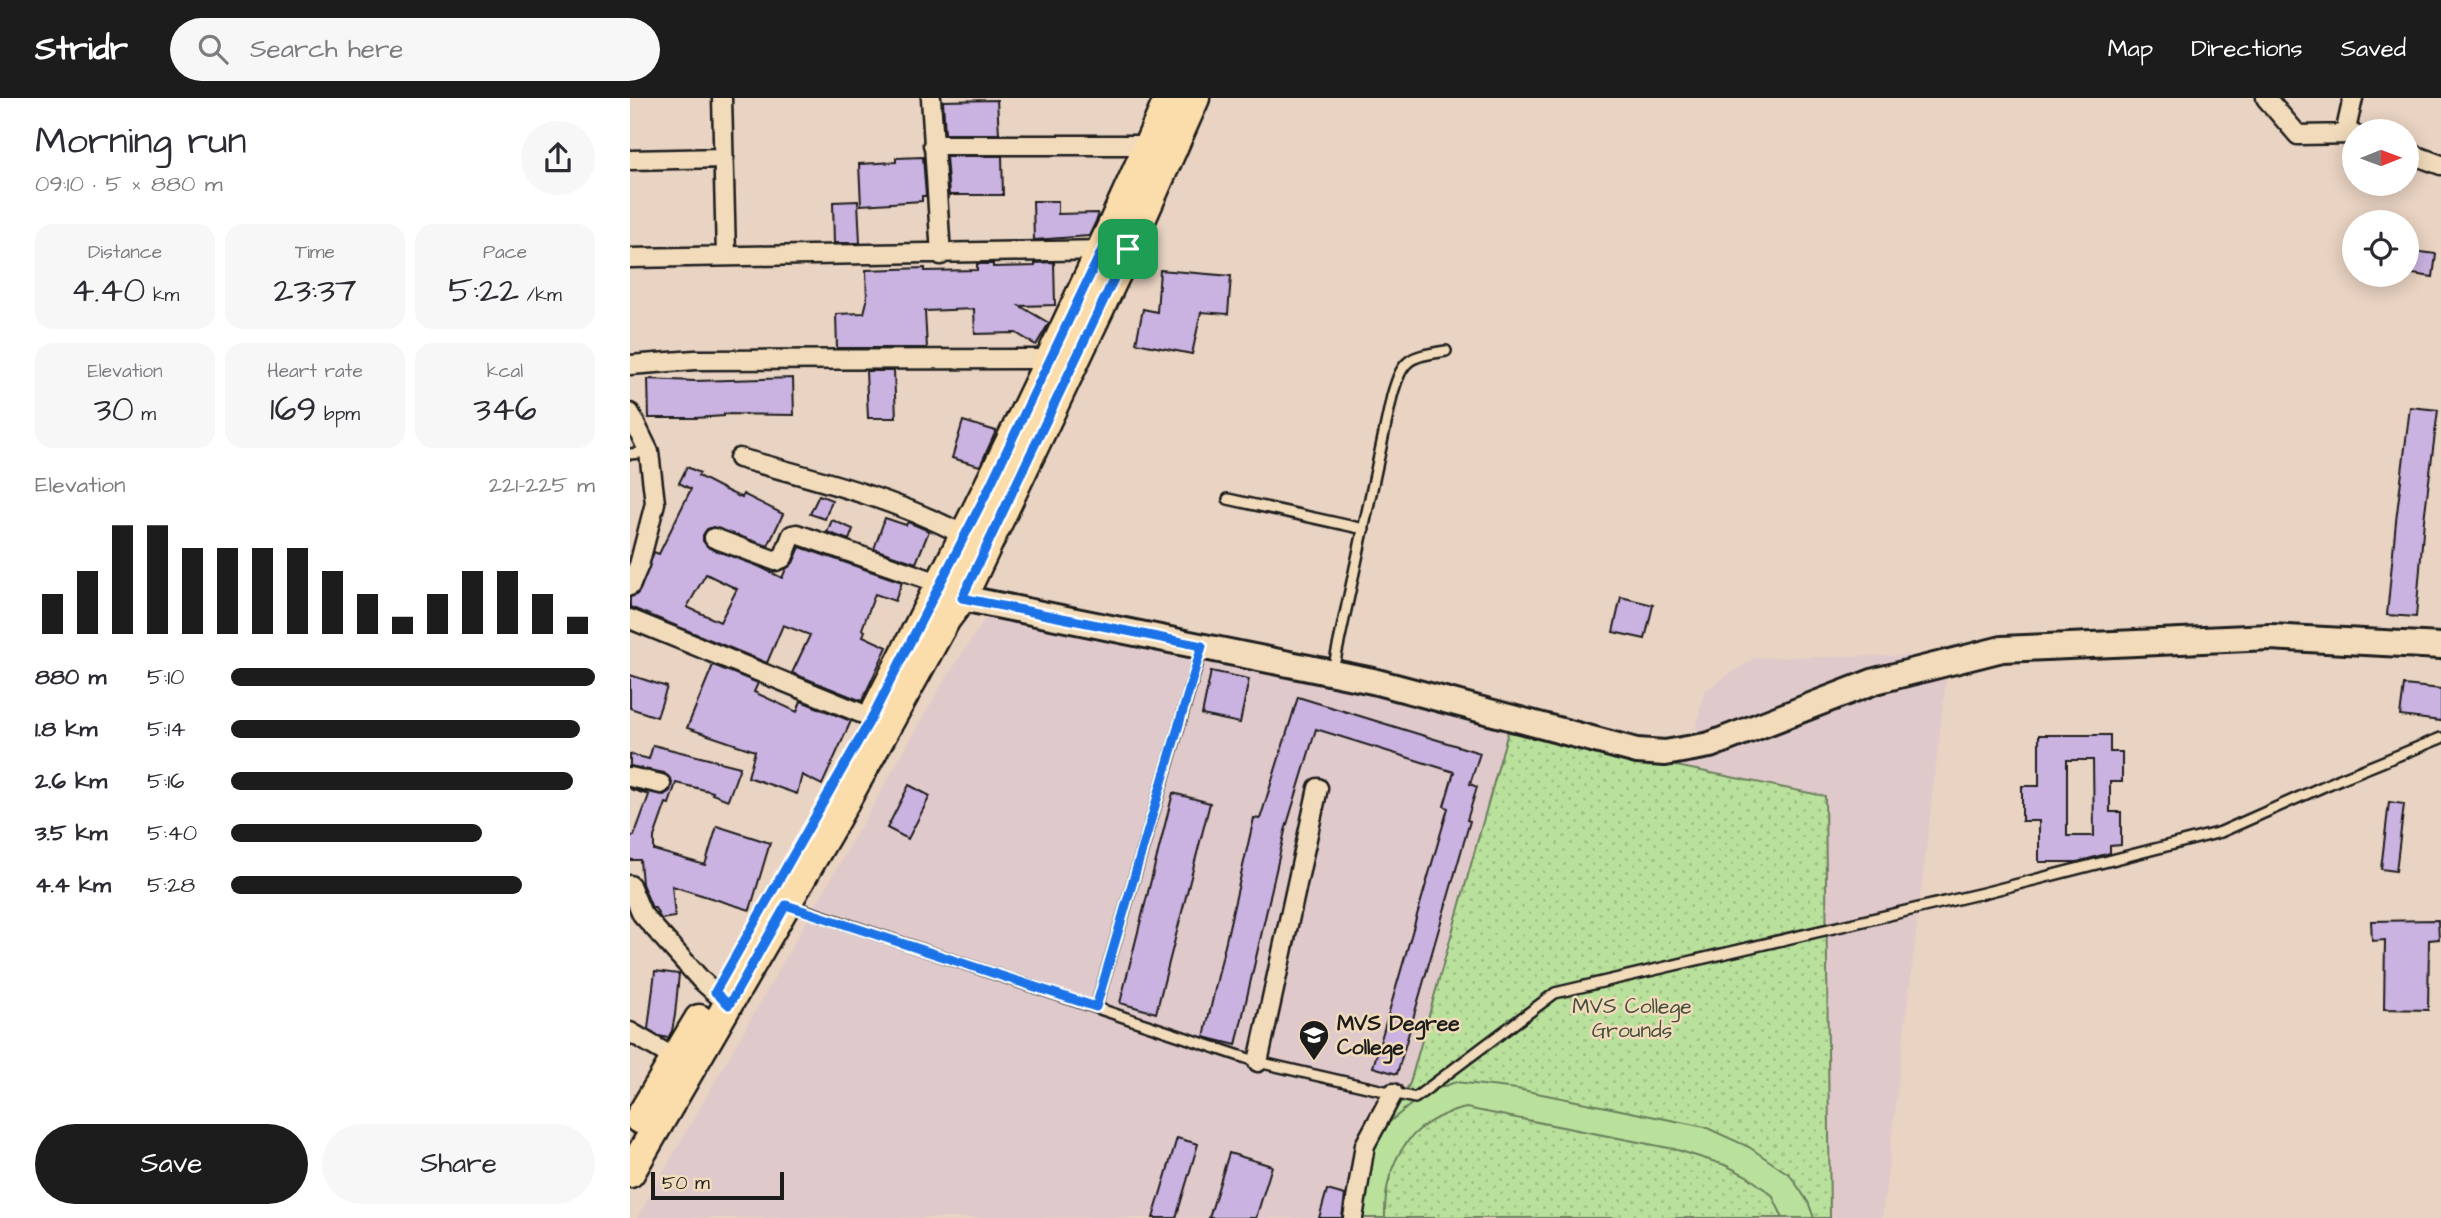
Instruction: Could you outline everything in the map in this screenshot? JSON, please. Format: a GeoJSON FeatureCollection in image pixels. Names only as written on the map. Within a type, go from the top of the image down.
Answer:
{"type":"FeatureCollection","features":[{"type":"Feature","properties":{"kind":"main road"},"geometry":{"type":"LineString","coordinates":[[630,1172],[637,1130],[683,1064],[880,721],[946,619],[964,535],[1051,359],[1115,250],[1149,145],[1169,98]]}},
{"type":"Feature","properties":{"kind":"main road"},"geometry":{"type":"LineString","coordinates":[[951,591],[1115,250],[1195,98]]}},
{"type":"Feature","properties":{"kind":"main road"},"geometry":{"type":"LineString","coordinates":[[722,999],[786,905],[880,721]]}},
{"type":"Feature","properties":{"kind":"street"},"geometry":{"type":"LineString","coordinates":[[722,98],[726,256]]}},
{"type":"Feature","properties":{"kind":"street"},"geometry":{"type":"LineString","coordinates":[[931,98],[941,255]]}},
{"type":"Feature","properties":{"kind":"street"},"geometry":{"type":"LineString","coordinates":[[2266,98],[2298,135],[2342,134]]}},
{"type":"Feature","properties":{"kind":"street"},"geometry":{"type":"LineString","coordinates":[[2351,119],[2353,98]]}},
{"type":"Feature","properties":{"kind":"street"},"geometry":{"type":"LineString","coordinates":[[933,145],[1149,145]]}},
{"type":"Feature","properties":{"kind":"street"},"geometry":{"type":"LineString","coordinates":[[2419,157],[2441,165]]}},
{"type":"Feature","properties":{"kind":"street"},"geometry":{"type":"LineString","coordinates":[[630,160],[724,158]]}},
{"type":"Feature","properties":{"kind":"street"},"geometry":{"type":"LineString","coordinates":[[630,258],[941,255],[1115,250]]}},
{"type":"Feature","properties":{"kind":"street"},"geometry":{"type":"LineString","coordinates":[[630,365],[695,360],[1051,359]]}},
{"type":"Feature","properties":{"kind":"street"},"geometry":{"type":"LineString","coordinates":[[630,413],[649,452],[655,503],[639,565],[630,584]]}},
{"type":"Feature","properties":{"kind":"street"},"geometry":{"type":"LineString","coordinates":[[739,458],[865,493],[909,509],[964,535]]}},
{"type":"Feature","properties":{"kind":"street"},"geometry":{"type":"LineString","coordinates":[[714,538],[776,561],[783,558],[792,535],[797,534],[951,591],[1333,672],[1637,751],[1665,753],[1687,751],[1727,740],[1875,681],[2003,649],[2270,637],[2441,646]]}},
{"type":"Feature","properties":{"kind":"street"},"geometry":{"type":"LineString","coordinates":[[630,619],[880,721]]}},
{"type":"Feature","properties":{"kind":"street"},"geometry":{"type":"LineString","coordinates":[[630,777],[661,784]]}},
{"type":"Feature","properties":{"kind":"street"},"geometry":{"type":"LineString","coordinates":[[1258,1062],[1318,788]]}},
{"type":"Feature","properties":{"kind":"street"},"geometry":{"type":"LineString","coordinates":[[630,885],[642,914],[701,981],[722,999]]}},
{"type":"Feature","properties":{"kind":"street"},"geometry":{"type":"LineString","coordinates":[[630,1032],[683,1064]]}},
{"type":"Feature","properties":{"kind":"street"},"geometry":{"type":"LineString","coordinates":[[1353,1218],[1365,1145],[1393,1093]]}},
{"type":"Feature","properties":{"kind":"lane"},"geometry":{"type":"LineString","coordinates":[[1333,672],[1400,369],[1420,355],[1446,351]]}},
{"type":"Feature","properties":{"kind":"lane"},"geometry":{"type":"LineString","coordinates":[[630,454],[649,452]]}},
{"type":"Feature","properties":{"kind":"lane"},"geometry":{"type":"LineString","coordinates":[[1228,499],[1364,529]]}},
{"type":"Feature","properties":{"kind":"lane"},"geometry":{"type":"LineString","coordinates":[[1096,1007],[1202,646]]}},
{"type":"Feature","properties":{"kind":"lane"},"geometry":{"type":"LineString","coordinates":[[786,905],[1258,1062],[1415,1098],[1555,993],[1983,893],[2221,832],[2441,738]]}},
{"type":"Feature","properties":{"kind":"shaded area","name":"MVS Degree College"},"geometry":{"type":"Polygon","coordinates":[[[995,604],[1691,754],[1704,691],[1754,658],[1949,655],[1882,1218],[637,1218],[941,686],[995,604]]]}},
{"type":"Feature","properties":{"kind":"green space","name":"MVS College Grounds"},"geometry":{"type":"Polygon","coordinates":[[[1508,732],[1825,796],[1830,1218],[1353,1218],[1369,1155],[1410,1083],[1508,732]]]}},
{"type":"Feature","properties":{"kind":"green space"},"geometry":{"type":"Polygon","coordinates":[[[1456,1082],[1517,1089],[1705,1127],[1749,1147],[1790,1175],[1808,1202],[1814,1218],[1783,1218],[1772,1195],[1747,1176],[1725,1165],[1674,1149],[1466,1108],[1429,1122],[1415,1133],[1404,1146],[1389,1179],[1385,1218],[1360,1218],[1370,1152],[1387,1124],[1425,1093],[1456,1082]]]}},
{"type":"Feature","properties":{"kind":"building"},"geometry":{"type":"Polygon","coordinates":[[[997,100],[999,134],[945,134],[943,101],[997,100]]]}},
{"type":"Feature","properties":{"kind":"building"},"geometry":{"type":"Polygon","coordinates":[[[946,156],[1002,156],[1003,195],[949,195],[946,156]]]}},
{"type":"Feature","properties":{"kind":"building"},"geometry":{"type":"Polygon","coordinates":[[[923,157],[926,196],[922,196],[922,201],[861,205],[859,164],[923,157]]]}},
{"type":"Feature","properties":{"kind":"building"},"geometry":{"type":"Polygon","coordinates":[[[858,201],[860,243],[834,243],[833,202],[858,201]]]}},
{"type":"Feature","properties":{"kind":"building"},"geometry":{"type":"Polygon","coordinates":[[[1033,201],[1058,201],[1058,214],[1097,213],[1098,217],[1089,236],[1034,240],[1033,201]]]}},
{"type":"Feature","properties":{"kind":"building"},"geometry":{"type":"Polygon","coordinates":[[[2419,252],[2436,254],[2433,277],[2419,275],[2419,252]]]}},
{"type":"Feature","properties":{"kind":"building"},"geometry":{"type":"Polygon","coordinates":[[[1054,262],[1055,305],[1020,306],[1049,323],[1036,345],[1016,333],[975,334],[974,309],[925,311],[927,348],[837,348],[836,314],[864,313],[867,301],[866,270],[977,270],[977,264],[993,264],[993,267],[1035,266],[1035,263],[1054,262]]]}},
{"type":"Feature","properties":{"kind":"building"},"geometry":{"type":"Polygon","coordinates":[[[1160,270],[1231,276],[1228,314],[1201,312],[1192,354],[1136,343],[1143,309],[1157,312],[1160,270]]]}},
{"type":"Feature","properties":{"kind":"building"},"geometry":{"type":"Polygon","coordinates":[[[866,371],[894,371],[896,418],[868,418],[866,371]]]}},
{"type":"Feature","properties":{"kind":"building"},"geometry":{"type":"Polygon","coordinates":[[[793,378],[794,415],[724,414],[695,418],[649,418],[648,379],[695,381],[793,378]]]}},
{"type":"Feature","properties":{"kind":"building"},"geometry":{"type":"Polygon","coordinates":[[[2410,407],[2438,410],[2424,520],[2416,617],[2387,615],[2410,407]]]}},
{"type":"Feature","properties":{"kind":"building"},"geometry":{"type":"Polygon","coordinates":[[[963,421],[996,431],[980,466],[952,458],[963,421]]]}},
{"type":"Feature","properties":{"kind":"building"},"geometry":{"type":"Polygon","coordinates":[[[687,467],[725,490],[742,498],[743,494],[783,514],[768,546],[713,527],[707,529],[703,535],[703,541],[709,548],[782,578],[800,547],[902,582],[895,601],[875,594],[862,629],[865,631],[863,636],[887,647],[862,701],[792,673],[810,635],[783,625],[767,663],[630,607],[630,597],[640,590],[654,552],[659,554],[691,489],[679,483],[687,467]],[[706,574],[687,607],[720,622],[737,589],[706,574]]]}},
{"type":"Feature","properties":{"kind":"building"},"geometry":{"type":"Polygon","coordinates":[[[819,495],[832,500],[825,519],[810,514],[819,495]]]}},
{"type":"Feature","properties":{"kind":"building"},"geometry":{"type":"Polygon","coordinates":[[[885,518],[906,525],[908,522],[929,531],[916,563],[874,549],[885,518]]]}},
{"type":"Feature","properties":{"kind":"building"},"geometry":{"type":"Polygon","coordinates":[[[832,520],[853,529],[849,540],[827,532],[832,520]]]}},
{"type":"Feature","properties":{"kind":"building"},"geometry":{"type":"Polygon","coordinates":[[[1621,597],[1653,605],[1645,639],[1613,632],[1621,597]]]}},
{"type":"Feature","properties":{"kind":"building"},"geometry":{"type":"Polygon","coordinates":[[[713,665],[758,683],[754,692],[797,712],[801,701],[851,721],[822,785],[802,775],[797,794],[748,777],[755,751],[687,728],[713,665]]]}},
{"type":"Feature","properties":{"kind":"building"},"geometry":{"type":"Polygon","coordinates":[[[1211,671],[1249,679],[1240,723],[1202,715],[1211,671]]]}},
{"type":"Feature","properties":{"kind":"building"},"geometry":{"type":"Polygon","coordinates":[[[630,675],[667,687],[657,717],[630,708],[630,675]]]}},
{"type":"Feature","properties":{"kind":"building"},"geometry":{"type":"Polygon","coordinates":[[[2404,685],[2441,689],[2441,721],[2400,716],[2404,685]]]}},
{"type":"Feature","properties":{"kind":"building"},"geometry":{"type":"Polygon","coordinates":[[[1298,697],[1480,753],[1470,784],[1477,787],[1467,820],[1470,821],[1397,1074],[1373,1067],[1448,808],[1444,806],[1454,772],[1316,729],[1285,831],[1236,1045],[1204,1037],[1254,818],[1260,819],[1298,697]]]}},
{"type":"Feature","properties":{"kind":"building"},"geometry":{"type":"Polygon","coordinates":[[[2039,735],[2110,735],[2110,752],[2122,752],[2122,782],[2110,782],[2110,812],[2121,812],[2121,845],[2110,846],[2110,853],[2077,862],[2039,862],[2039,821],[2022,821],[2022,786],[2039,786],[2039,735]],[[2067,760],[2067,836],[2094,836],[2093,760],[2067,760]]]}},
{"type":"Feature","properties":{"kind":"building"},"geometry":{"type":"Polygon","coordinates":[[[653,745],[740,767],[728,800],[712,794],[713,792],[676,783],[654,837],[654,850],[705,865],[717,826],[770,843],[750,910],[672,886],[675,917],[661,919],[655,908],[652,908],[642,884],[640,860],[630,860],[630,836],[634,836],[649,795],[630,789],[664,795],[670,791],[672,781],[664,773],[630,766],[630,754],[649,759],[653,745]]]}},
{"type":"Feature","properties":{"kind":"building"},"geometry":{"type":"Polygon","coordinates":[[[909,785],[930,796],[908,839],[887,828],[909,785]]]}},
{"type":"Feature","properties":{"kind":"building"},"geometry":{"type":"Polygon","coordinates":[[[1173,793],[1210,803],[1156,1013],[1120,1003],[1173,793]]]}},
{"type":"Feature","properties":{"kind":"building"},"geometry":{"type":"Polygon","coordinates":[[[2389,802],[2404,804],[2396,871],[2381,869],[2389,802]]]}},
{"type":"Feature","properties":{"kind":"building"},"geometry":{"type":"Polygon","coordinates":[[[2438,920],[2439,939],[2429,940],[2428,1010],[2384,1009],[2385,940],[2372,941],[2371,921],[2438,920]]]}},
{"type":"Feature","properties":{"kind":"building"},"geometry":{"type":"Polygon","coordinates":[[[655,971],[679,974],[675,1015],[668,1038],[648,1029],[655,971]]]}},
{"type":"Feature","properties":{"kind":"building"},"geometry":{"type":"Polygon","coordinates":[[[1177,1138],[1198,1144],[1176,1218],[1153,1218],[1177,1138]]]}},
{"type":"Feature","properties":{"kind":"building"},"geometry":{"type":"Polygon","coordinates":[[[1229,1153],[1272,1166],[1256,1218],[1209,1218],[1229,1153]]]}},
{"type":"Feature","properties":{"kind":"building"},"geometry":{"type":"Polygon","coordinates":[[[1327,1190],[1345,1195],[1342,1218],[1319,1218],[1327,1190]]]}},
{"type":"Feature","properties":{"kind":"place","name":"MVS Degree College"},"geometry":{"type":"Point","coordinates":[1314,1062]}},
{"type":"Feature","properties":{"kind":"route"},"geometry":{"type":"LineString","coordinates":[[1128,249],[962,598],[1202,646],[1096,1007],[786,905],[729,1005],[715,992],[872,717],[987,492],[1102,250],[1128,249]]}}]}
